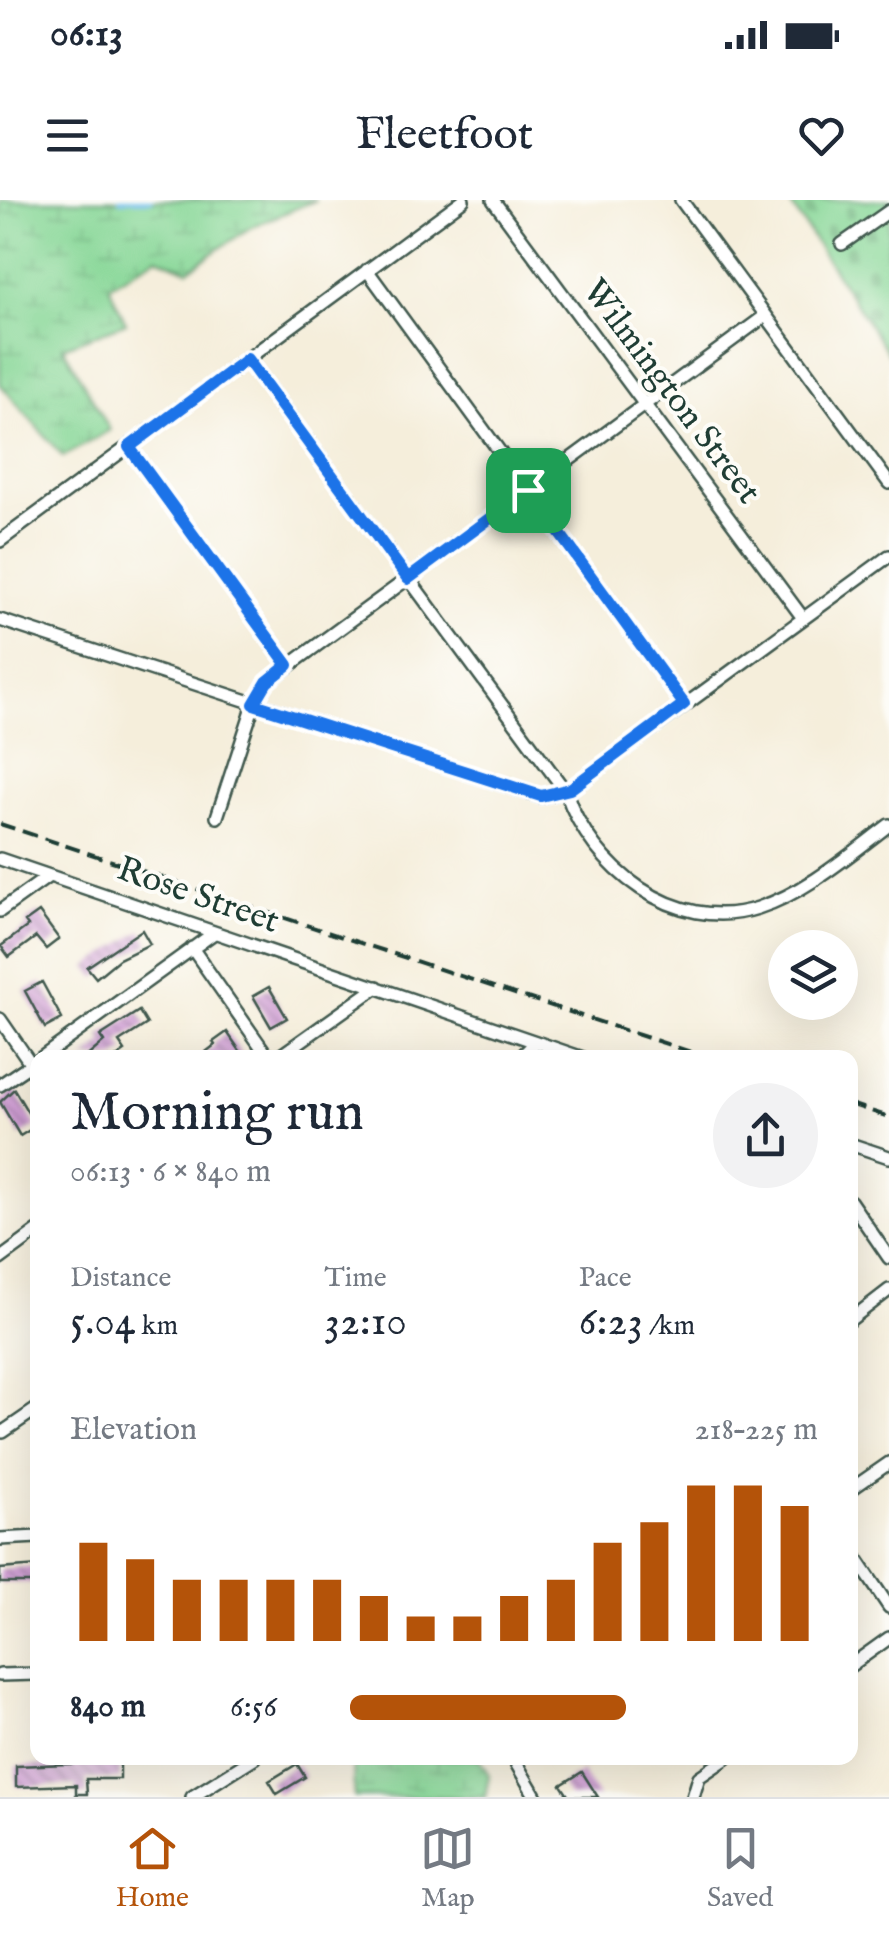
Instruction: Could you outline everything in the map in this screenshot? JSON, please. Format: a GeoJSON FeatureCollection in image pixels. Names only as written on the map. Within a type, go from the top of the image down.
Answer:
{"type":"FeatureCollection","features":[{"type":"Feature","properties":{"kind":"street"},"geometry":{"type":"LineString","coordinates":[[0,540],[463,200]]}},
{"type":"Feature","properties":{"kind":"street","name":"Wilmington Street"},"geometry":{"type":"LineString","coordinates":[[493,200],[803,618]]}},
{"type":"Feature","properties":{"kind":"street"},"geometry":{"type":"LineString","coordinates":[[682,200],[889,483]]}},
{"type":"Feature","properties":{"kind":"street"},"geometry":{"type":"LineString","coordinates":[[842,244],[889,211]]}},
{"type":"Feature","properties":{"kind":"street"},"geometry":{"type":"LineString","coordinates":[[366,270],[684,704]]}},
{"type":"Feature","properties":{"kind":"street"},"geometry":{"type":"LineString","coordinates":[[217,818],[254,704],[267,682],[764,316]]}},
{"type":"Feature","properties":{"kind":"street"},"geometry":{"type":"LineString","coordinates":[[247,359],[566,792],[576,824],[611,864],[652,900],[719,913],[756,909],[794,892],[889,825]]}},
{"type":"Feature","properties":{"kind":"street"},"geometry":{"type":"LineString","coordinates":[[129,447],[288,665]]}},
{"type":"Feature","properties":{"kind":"street"},"geometry":{"type":"LineString","coordinates":[[0,620],[541,796],[566,792],[889,556]]}},
{"type":"Feature","properties":{"kind":"street","name":"Rose Street"},"geometry":{"type":"LineString","coordinates":[[0,859],[560,1050]]}},
{"type":"Feature","properties":{"kind":"street"},"geometry":{"type":"LineString","coordinates":[[0,911],[50,876]]}},
{"type":"Feature","properties":{"kind":"street"},"geometry":{"type":"LineString","coordinates":[[56,1050],[214,933]]}},
{"type":"Feature","properties":{"kind":"street"},"geometry":{"type":"LineString","coordinates":[[192,948],[263,1050]]}},
{"type":"Feature","properties":{"kind":"street"},"geometry":{"type":"LineString","coordinates":[[288,1050],[377,987]]}},
{"type":"Feature","properties":{"kind":"street"},"geometry":{"type":"LineString","coordinates":[[0,1019],[30,1055]]}},
{"type":"Feature","properties":{"kind":"street"},"geometry":{"type":"LineString","coordinates":[[528,1050],[536,1042]]}},
{"type":"Feature","properties":{"kind":"street"},"geometry":{"type":"LineString","coordinates":[[0,1085],[30,1068]]}},
{"type":"Feature","properties":{"kind":"street"},"geometry":{"type":"LineString","coordinates":[[858,1148],[889,1157]]}},
{"type":"Feature","properties":{"kind":"street"},"geometry":{"type":"LineString","coordinates":[[858,1213],[889,1258]]}},
{"type":"Feature","properties":{"kind":"street"},"geometry":{"type":"LineString","coordinates":[[0,1259],[30,1237]]}},
{"type":"Feature","properties":{"kind":"street"},"geometry":{"type":"LineString","coordinates":[[858,1314],[889,1290]]}},
{"type":"Feature","properties":{"kind":"street"},"geometry":{"type":"LineString","coordinates":[[3,1432],[30,1413]]}},
{"type":"Feature","properties":{"kind":"street"},"geometry":{"type":"LineString","coordinates":[[858,1484],[889,1463]]}},
{"type":"Feature","properties":{"kind":"street"},"geometry":{"type":"LineString","coordinates":[[0,1539],[30,1537]]}},
{"type":"Feature","properties":{"kind":"street"},"geometry":{"type":"LineString","coordinates":[[858,1561],[889,1607]]}},
{"type":"Feature","properties":{"kind":"street"},"geometry":{"type":"LineString","coordinates":[[858,1660],[889,1638]]}},
{"type":"Feature","properties":{"kind":"street"},"geometry":{"type":"LineString","coordinates":[[0,1676],[30,1674]]}},
{"type":"Feature","properties":{"kind":"street"},"geometry":{"type":"LineString","coordinates":[[192,1797],[243,1765]]}},
{"type":"Feature","properties":{"kind":"street"},"geometry":{"type":"LineString","coordinates":[[517,1765],[536,1797]]}},
{"type":"Feature","properties":{"kind":"street"},"geometry":{"type":"LineString","coordinates":[[693,1794],[699,1777],[717,1765]]}},
{"type":"Feature","properties":{"kind":"green space"},"geometry":{"type":"Polygon","coordinates":[[[0,200],[316,200],[251,227],[188,270],[157,257],[109,286],[126,323],[63,347],[110,430],[63,457],[0,384],[0,200]]]}},
{"type":"Feature","properties":{"kind":"green space"},"geometry":{"type":"Polygon","coordinates":[[[788,200],[889,200],[889,355],[788,200]]]}},
{"type":"Feature","properties":{"kind":"green space"},"geometry":{"type":"Polygon","coordinates":[[[353,1765],[483,1765],[489,1775],[485,1797],[354,1797],[353,1765]]]}},
{"type":"Feature","properties":{"kind":"building"},"geometry":{"type":"Polygon","coordinates":[[[39,912],[59,939],[46,949],[36,937],[9,957],[1,946],[28,926],[25,922],[39,912]]]}},
{"type":"Feature","properties":{"kind":"building"},"geometry":{"type":"Polygon","coordinates":[[[142,930],[150,944],[119,959],[96,978],[87,967],[142,930]]]}},
{"type":"Feature","properties":{"kind":"building"},"geometry":{"type":"Polygon","coordinates":[[[42,982],[62,1019],[45,1028],[25,991],[42,982]]]}},
{"type":"Feature","properties":{"kind":"building"},"geometry":{"type":"Polygon","coordinates":[[[269,987],[287,1018],[271,1027],[253,996],[269,987]]]}},
{"type":"Feature","properties":{"kind":"building"},"geometry":{"type":"Polygon","coordinates":[[[139,1011],[147,1024],[119,1042],[124,1050],[94,1050],[104,1042],[100,1036],[139,1011]]]}},
{"type":"Feature","properties":{"kind":"building"},"geometry":{"type":"Polygon","coordinates":[[[227,1032],[239,1050],[208,1050],[215,1045],[213,1042],[227,1032]]]}},
{"type":"Feature","properties":{"kind":"building"},"geometry":{"type":"Polygon","coordinates":[[[14,1089],[30,1116],[30,1130],[20,1136],[0,1102],[14,1089]]]}},
{"type":"Feature","properties":{"kind":"building"},"geometry":{"type":"Polygon","coordinates":[[[30,1567],[30,1583],[0,1583],[0,1569],[30,1567]]]}},
{"type":"Feature","properties":{"kind":"building"},"geometry":{"type":"Polygon","coordinates":[[[120,1765],[120,1779],[86,1779],[87,1794],[76,1794],[76,1785],[16,1787],[16,1766],[120,1765]]]}},
{"type":"Feature","properties":{"kind":"building"},"geometry":{"type":"Polygon","coordinates":[[[295,1765],[305,1777],[277,1794],[269,1781],[295,1765]]]}},
{"type":"Feature","properties":{"kind":"building"},"geometry":{"type":"Polygon","coordinates":[[[582,1772],[598,1797],[569,1797],[561,1785],[582,1772]]]}},
{"type":"Feature","properties":{"kind":"waterway"},"geometry":{"type":"LineString","coordinates":[[120,200],[151,200]]}},
{"type":"Feature","properties":{"kind":"railway"},"geometry":{"type":"LineString","coordinates":[[0,824],[685,1050]]}},
{"type":"Feature","properties":{"kind":"railway"},"geometry":{"type":"LineString","coordinates":[[858,1107],[889,1117]]}},
{"type":"Feature","properties":{"kind":"route"},"geometry":{"type":"LineString","coordinates":[[247,359],[408,579],[528,490],[684,704],[566,792],[541,796],[254,704],[267,682],[288,665],[129,447],[247,359]]}}]}
